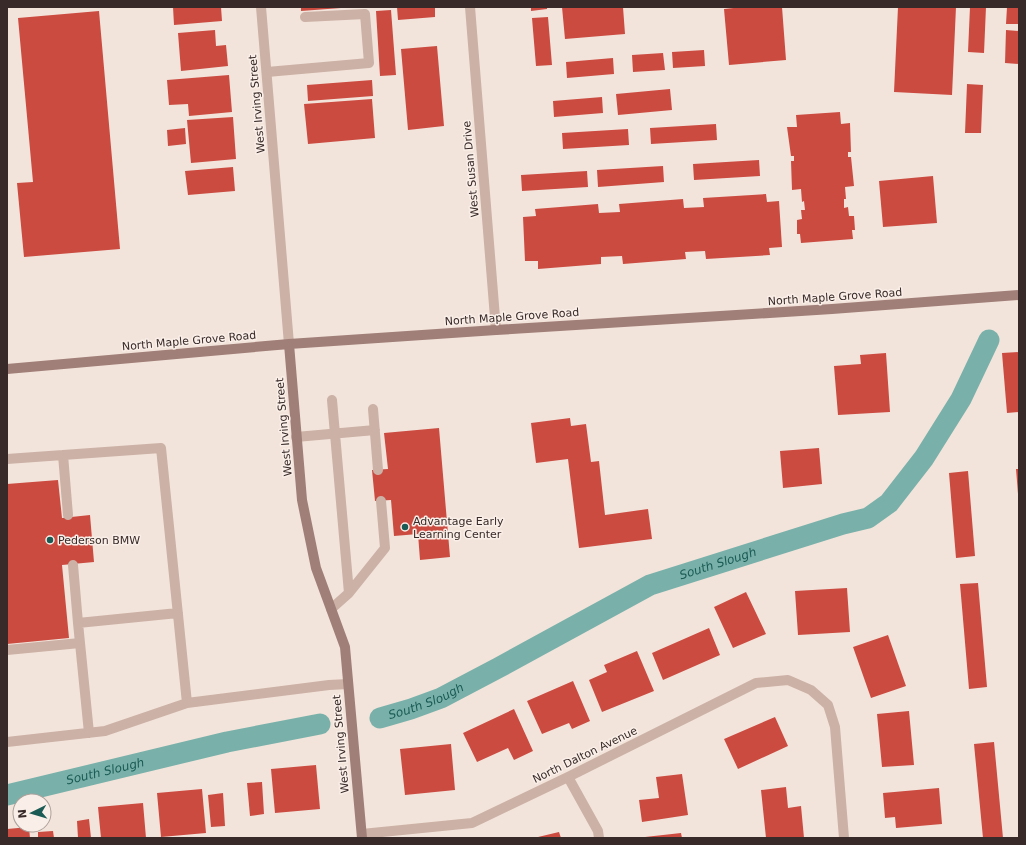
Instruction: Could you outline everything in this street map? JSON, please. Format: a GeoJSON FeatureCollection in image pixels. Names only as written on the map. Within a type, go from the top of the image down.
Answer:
{"type":"FeatureCollection","features":[{"type":"Feature","properties":{"kind":"main road","name":"North Maple Grove Road"},"geometry":{"type":"LineString","coordinates":[[7,369],[289,344],[840,309],[1019,295]]}},
{"type":"Feature","properties":{"kind":"main road","name":"West Irving Street"},"geometry":{"type":"LineString","coordinates":[[289,344],[302,500],[316,568],[345,647],[362,836]]}},
{"type":"Feature","properties":{"kind":"street","name":"West Irving Street"},"geometry":{"type":"LineString","coordinates":[[261,7],[289,344]]}},
{"type":"Feature","properties":{"kind":"street","name":"West Susan Drive"},"geometry":{"type":"LineString","coordinates":[[470,7],[496,330]]}},
{"type":"Feature","properties":{"kind":"street"},"geometry":{"type":"LineString","coordinates":[[267,72],[369,63],[365,14],[305,17]]}},
{"type":"Feature","properties":{"kind":"street"},"geometry":{"type":"LineString","coordinates":[[332,400],[349,593]]}},
{"type":"Feature","properties":{"kind":"street"},"geometry":{"type":"LineString","coordinates":[[373,409],[378,470]]}},
{"type":"Feature","properties":{"kind":"street"},"geometry":{"type":"LineString","coordinates":[[296,437],[375,430]]}},
{"type":"Feature","properties":{"kind":"street"},"geometry":{"type":"LineString","coordinates":[[7,459],[161,448],[187,703]]}},
{"type":"Feature","properties":{"kind":"street"},"geometry":{"type":"LineString","coordinates":[[62,455],[68,515]]}},
{"type":"Feature","properties":{"kind":"street"},"geometry":{"type":"LineString","coordinates":[[331,609],[349,593],[385,548],[381,501]]}},
{"type":"Feature","properties":{"kind":"street"},"geometry":{"type":"LineString","coordinates":[[73,565],[88,733]]}},
{"type":"Feature","properties":{"kind":"street"},"geometry":{"type":"LineString","coordinates":[[78,623],[178,614]]}},
{"type":"Feature","properties":{"kind":"street"},"geometry":{"type":"LineString","coordinates":[[7,650],[80,643]]}},
{"type":"Feature","properties":{"kind":"street","name":"North Dalton Avenue"},"geometry":{"type":"LineString","coordinates":[[362,836],[472,823],[756,683],[788,680],[811,690],[828,705],[835,727],[844,838]]}},
{"type":"Feature","properties":{"kind":"street"},"geometry":{"type":"LineString","coordinates":[[7,742],[105,731],[187,703],[329,685],[348,684]]}},
{"type":"Feature","properties":{"kind":"street"},"geometry":{"type":"LineString","coordinates":[[568,777],[598,831],[599,838]]}},
{"type":"Feature","properties":{"kind":"building"},"geometry":{"type":"Polygon","coordinates":[[[173,7],[221,7],[222,21],[174,25],[173,7]]]}},
{"type":"Feature","properties":{"kind":"building"},"geometry":{"type":"Polygon","coordinates":[[[301,7],[341,7],[341,8],[301,11],[301,7]]]}},
{"type":"Feature","properties":{"kind":"building"},"geometry":{"type":"Polygon","coordinates":[[[397,7],[435,7],[435,17],[398,20],[397,7]]]}},
{"type":"Feature","properties":{"kind":"building"},"geometry":{"type":"Polygon","coordinates":[[[531,7],[547,7],[547,9],[531,11],[531,7]]]}},
{"type":"Feature","properties":{"kind":"building"},"geometry":{"type":"Polygon","coordinates":[[[562,7],[623,7],[625,34],[565,39],[562,7]]]}},
{"type":"Feature","properties":{"kind":"building"},"geometry":{"type":"Polygon","coordinates":[[[743,7],[782,7],[786,60],[729,65],[724,9],[743,7]]]}},
{"type":"Feature","properties":{"kind":"building"},"geometry":{"type":"Polygon","coordinates":[[[898,7],[956,7],[952,95],[894,92],[898,7]]]}},
{"type":"Feature","properties":{"kind":"building"},"geometry":{"type":"Polygon","coordinates":[[[970,7],[986,7],[984,53],[968,52],[970,7]]]}},
{"type":"Feature","properties":{"kind":"building"},"geometry":{"type":"Polygon","coordinates":[[[1007,7],[1019,7],[1019,24],[1006,24],[1007,7]]]}},
{"type":"Feature","properties":{"kind":"building"},"geometry":{"type":"Polygon","coordinates":[[[391,10],[396,75],[380,76],[376,11],[391,10]]]}},
{"type":"Feature","properties":{"kind":"building"},"geometry":{"type":"Polygon","coordinates":[[[99,11],[120,249],[24,257],[17,183],[33,182],[18,18],[99,11]]]}},
{"type":"Feature","properties":{"kind":"building"},"geometry":{"type":"Polygon","coordinates":[[[548,17],[552,65],[536,66],[532,18],[548,17]]]}},
{"type":"Feature","properties":{"kind":"building"},"geometry":{"type":"Polygon","coordinates":[[[215,30],[216,46],[226,45],[228,66],[181,71],[178,33],[215,30]]]}},
{"type":"Feature","properties":{"kind":"building"},"geometry":{"type":"Polygon","coordinates":[[[1006,30],[1019,31],[1019,64],[1005,63],[1006,30]]]}},
{"type":"Feature","properties":{"kind":"building"},"geometry":{"type":"Polygon","coordinates":[[[437,46],[444,126],[408,130],[401,49],[437,46]]]}},
{"type":"Feature","properties":{"kind":"building"},"geometry":{"type":"Polygon","coordinates":[[[704,50],[705,66],[673,68],[672,52],[704,50]]]}},
{"type":"Feature","properties":{"kind":"building"},"geometry":{"type":"Polygon","coordinates":[[[663,53],[665,70],[633,72],[632,55],[663,53]]]}},
{"type":"Feature","properties":{"kind":"building"},"geometry":{"type":"Polygon","coordinates":[[[613,58],[614,74],[567,78],[566,62],[613,58]]]}},
{"type":"Feature","properties":{"kind":"building"},"geometry":{"type":"Polygon","coordinates":[[[229,75],[232,112],[189,116],[188,104],[169,105],[167,80],[229,75]]]}},
{"type":"Feature","properties":{"kind":"building"},"geometry":{"type":"Polygon","coordinates":[[[372,80],[373,96],[308,101],[307,85],[372,80]]]}},
{"type":"Feature","properties":{"kind":"building"},"geometry":{"type":"Polygon","coordinates":[[[967,84],[983,85],[981,133],[965,133],[967,84]]]}},
{"type":"Feature","properties":{"kind":"building"},"geometry":{"type":"Polygon","coordinates":[[[670,89],[672,110],[618,115],[616,94],[670,89]]]}},
{"type":"Feature","properties":{"kind":"building"},"geometry":{"type":"Polygon","coordinates":[[[602,97],[603,113],[554,117],[553,101],[602,97]]]}},
{"type":"Feature","properties":{"kind":"building"},"geometry":{"type":"Polygon","coordinates":[[[372,99],[375,138],[308,144],[304,104],[372,99]]]}},
{"type":"Feature","properties":{"kind":"building"},"geometry":{"type":"Polygon","coordinates":[[[840,112],[841,124],[850,123],[851,152],[848,152],[848,157],[851,157],[854,186],[845,187],[846,199],[844,199],[844,208],[848,207],[849,216],[854,216],[855,230],[852,230],[853,239],[801,243],[800,234],[797,234],[797,220],[802,219],[801,210],[805,210],[804,201],[802,202],[801,189],[792,190],[791,161],[794,161],[794,156],[791,156],[787,127],[797,127],[796,115],[840,112]]]}},
{"type":"Feature","properties":{"kind":"building"},"geometry":{"type":"Polygon","coordinates":[[[233,117],[236,159],[191,163],[187,120],[233,117]]]}},
{"type":"Feature","properties":{"kind":"building"},"geometry":{"type":"Polygon","coordinates":[[[716,124],[717,140],[651,144],[650,128],[716,124]]]}},
{"type":"Feature","properties":{"kind":"building"},"geometry":{"type":"Polygon","coordinates":[[[185,128],[186,144],[168,146],[167,130],[185,128]]]}},
{"type":"Feature","properties":{"kind":"building"},"geometry":{"type":"Polygon","coordinates":[[[628,129],[629,145],[563,149],[562,133],[628,129]]]}},
{"type":"Feature","properties":{"kind":"building"},"geometry":{"type":"Polygon","coordinates":[[[759,160],[760,176],[694,180],[693,164],[759,160]]]}},
{"type":"Feature","properties":{"kind":"building"},"geometry":{"type":"Polygon","coordinates":[[[663,166],[664,182],[598,187],[597,170],[663,166]]]}},
{"type":"Feature","properties":{"kind":"building"},"geometry":{"type":"Polygon","coordinates":[[[233,167],[235,191],[188,195],[185,171],[233,167]]]}},
{"type":"Feature","properties":{"kind":"building"},"geometry":{"type":"Polygon","coordinates":[[[587,171],[588,187],[522,191],[521,175],[587,171]]]}},
{"type":"Feature","properties":{"kind":"building"},"geometry":{"type":"Polygon","coordinates":[[[933,176],[937,223],[883,227],[879,181],[933,176]]]}},
{"type":"Feature","properties":{"kind":"building"},"geometry":{"type":"Polygon","coordinates":[[[766,194],[767,202],[779,201],[782,247],[769,248],[770,255],[706,259],[705,251],[685,252],[686,259],[623,264],[622,256],[601,257],[601,264],[538,269],[538,261],[525,261],[523,217],[536,216],[535,209],[598,204],[599,213],[620,212],[619,204],[683,199],[684,208],[704,207],[703,198],[766,194]]]}},
{"type":"Feature","properties":{"kind":"building"},"geometry":{"type":"Polygon","coordinates":[[[1019,352],[1019,412],[1007,413],[1002,353],[1019,352]]]}},
{"type":"Feature","properties":{"kind":"building"},"geometry":{"type":"Polygon","coordinates":[[[886,353],[890,412],[838,415],[834,366],[861,364],[860,355],[886,353]]]}},
{"type":"Feature","properties":{"kind":"building"},"geometry":{"type":"Polygon","coordinates":[[[570,418],[571,426],[586,424],[591,462],[599,461],[605,515],[648,509],[652,539],[579,548],[568,459],[536,463],[531,423],[570,418]]]}},
{"type":"Feature","properties":{"kind":"building"},"geometry":{"type":"Polygon","coordinates":[[[439,428],[450,557],[420,560],[418,534],[394,536],[391,500],[375,501],[372,470],[388,469],[384,433],[439,428]]]}},
{"type":"Feature","properties":{"kind":"building"},"geometry":{"type":"Polygon","coordinates":[[[819,448],[822,484],[783,488],[780,451],[819,448]]]}},
{"type":"Feature","properties":{"kind":"building"},"geometry":{"type":"Polygon","coordinates":[[[1016,469],[1019,469],[1019,494],[1018,494],[1016,469]]]}},
{"type":"Feature","properties":{"kind":"building"},"geometry":{"type":"Polygon","coordinates":[[[968,471],[975,556],[956,558],[949,473],[968,471]]]}},
{"type":"Feature","properties":{"kind":"building","name":"Pederson BMW"},"geometry":{"type":"Polygon","coordinates":[[[58,480],[62,518],[90,515],[94,562],[62,565],[69,638],[7,644],[7,484],[58,480]]]}},
{"type":"Feature","properties":{"kind":"building"},"geometry":{"type":"Polygon","coordinates":[[[978,583],[987,687],[969,689],[960,584],[978,583]]]}},
{"type":"Feature","properties":{"kind":"building"},"geometry":{"type":"Polygon","coordinates":[[[847,588],[850,632],[798,635],[795,591],[847,588]]]}},
{"type":"Feature","properties":{"kind":"building"},"geometry":{"type":"Polygon","coordinates":[[[746,592],[766,634],[733,648],[714,607],[746,592]]]}},
{"type":"Feature","properties":{"kind":"building"},"geometry":{"type":"Polygon","coordinates":[[[709,628],[720,655],[663,680],[652,653],[709,628]]]}},
{"type":"Feature","properties":{"kind":"building"},"geometry":{"type":"Polygon","coordinates":[[[888,635],[906,686],[871,698],[853,647],[888,635]]]}},
{"type":"Feature","properties":{"kind":"building"},"geometry":{"type":"Polygon","coordinates":[[[637,651],[654,691],[602,712],[589,680],[607,672],[604,665],[637,651]]]}},
{"type":"Feature","properties":{"kind":"building"},"geometry":{"type":"Polygon","coordinates":[[[573,681],[590,721],[572,729],[569,723],[542,734],[527,701],[573,681]]]}},
{"type":"Feature","properties":{"kind":"building"},"geometry":{"type":"Polygon","coordinates":[[[514,709],[533,751],[514,760],[508,748],[477,762],[463,733],[514,709]]]}},
{"type":"Feature","properties":{"kind":"building"},"geometry":{"type":"Polygon","coordinates":[[[909,711],[914,765],[882,767],[877,714],[909,711]]]}},
{"type":"Feature","properties":{"kind":"building"},"geometry":{"type":"Polygon","coordinates":[[[775,717],[788,746],[738,769],[724,739],[775,717]]]}},
{"type":"Feature","properties":{"kind":"building"},"geometry":{"type":"Polygon","coordinates":[[[994,742],[1003,838],[983,838],[974,744],[994,742]]]}},
{"type":"Feature","properties":{"kind":"building"},"geometry":{"type":"Polygon","coordinates":[[[451,744],[455,790],[405,795],[400,749],[451,744]]]}},
{"type":"Feature","properties":{"kind":"building"},"geometry":{"type":"Polygon","coordinates":[[[316,765],[320,809],[275,813],[271,769],[316,765]]]}},
{"type":"Feature","properties":{"kind":"building"},"geometry":{"type":"Polygon","coordinates":[[[682,774],[688,815],[642,822],[639,800],[659,798],[656,777],[682,774]]]}},
{"type":"Feature","properties":{"kind":"building"},"geometry":{"type":"Polygon","coordinates":[[[262,782],[264,814],[250,816],[247,783],[262,782]]]}},
{"type":"Feature","properties":{"kind":"building"},"geometry":{"type":"Polygon","coordinates":[[[786,787],[788,808],[801,806],[804,838],[766,838],[761,790],[786,787]]]}},
{"type":"Feature","properties":{"kind":"building"},"geometry":{"type":"Polygon","coordinates":[[[939,788],[942,824],[896,828],[895,817],[885,818],[883,793],[939,788]]]}},
{"type":"Feature","properties":{"kind":"building"},"geometry":{"type":"Polygon","coordinates":[[[202,789],[206,833],[161,837],[157,793],[202,789]]]}},
{"type":"Feature","properties":{"kind":"building"},"geometry":{"type":"Polygon","coordinates":[[[223,793],[225,826],[211,827],[208,795],[223,793]]]}},
{"type":"Feature","properties":{"kind":"building"},"geometry":{"type":"Polygon","coordinates":[[[143,803],[146,838],[101,838],[98,807],[143,803]]]}},
{"type":"Feature","properties":{"kind":"building"},"geometry":{"type":"Polygon","coordinates":[[[89,819],[91,838],[78,838],[77,821],[89,819]]]}},
{"type":"Feature","properties":{"kind":"building"},"geometry":{"type":"Polygon","coordinates":[[[7,829],[12,829],[12,833],[30,833],[30,838],[7,838],[7,829]]]}},
{"type":"Feature","properties":{"kind":"building"},"geometry":{"type":"Polygon","coordinates":[[[52,831],[54,838],[38,838],[38,833],[52,833],[52,831]]]}},
{"type":"Feature","properties":{"kind":"building"},"geometry":{"type":"Polygon","coordinates":[[[559,832],[561,838],[538,838],[538,837],[559,832]]]}},
{"type":"Feature","properties":{"kind":"building"},"geometry":{"type":"Polygon","coordinates":[[[681,833],[682,838],[645,838],[645,837],[681,833]]]}},
{"type":"Feature","properties":{"kind":"waterway","name":"South Slough"},"geometry":{"type":"LineString","coordinates":[[380,718],[441,698],[650,585],[843,524],[868,518],[889,503],[924,458],[961,399],[989,340]]}},
{"type":"Feature","properties":{"kind":"waterway","name":"South Slough"},"geometry":{"type":"LineString","coordinates":[[7,795],[227,742],[320,724]]}},
{"type":"Feature","properties":{"kind":"place","name":"Advantage Early Learning Center"},"geometry":{"type":"Point","coordinates":[405,527]}},
{"type":"Feature","properties":{"kind":"place","name":"Pederson BMW"},"geometry":{"type":"Point","coordinates":[50,540]}}]}
